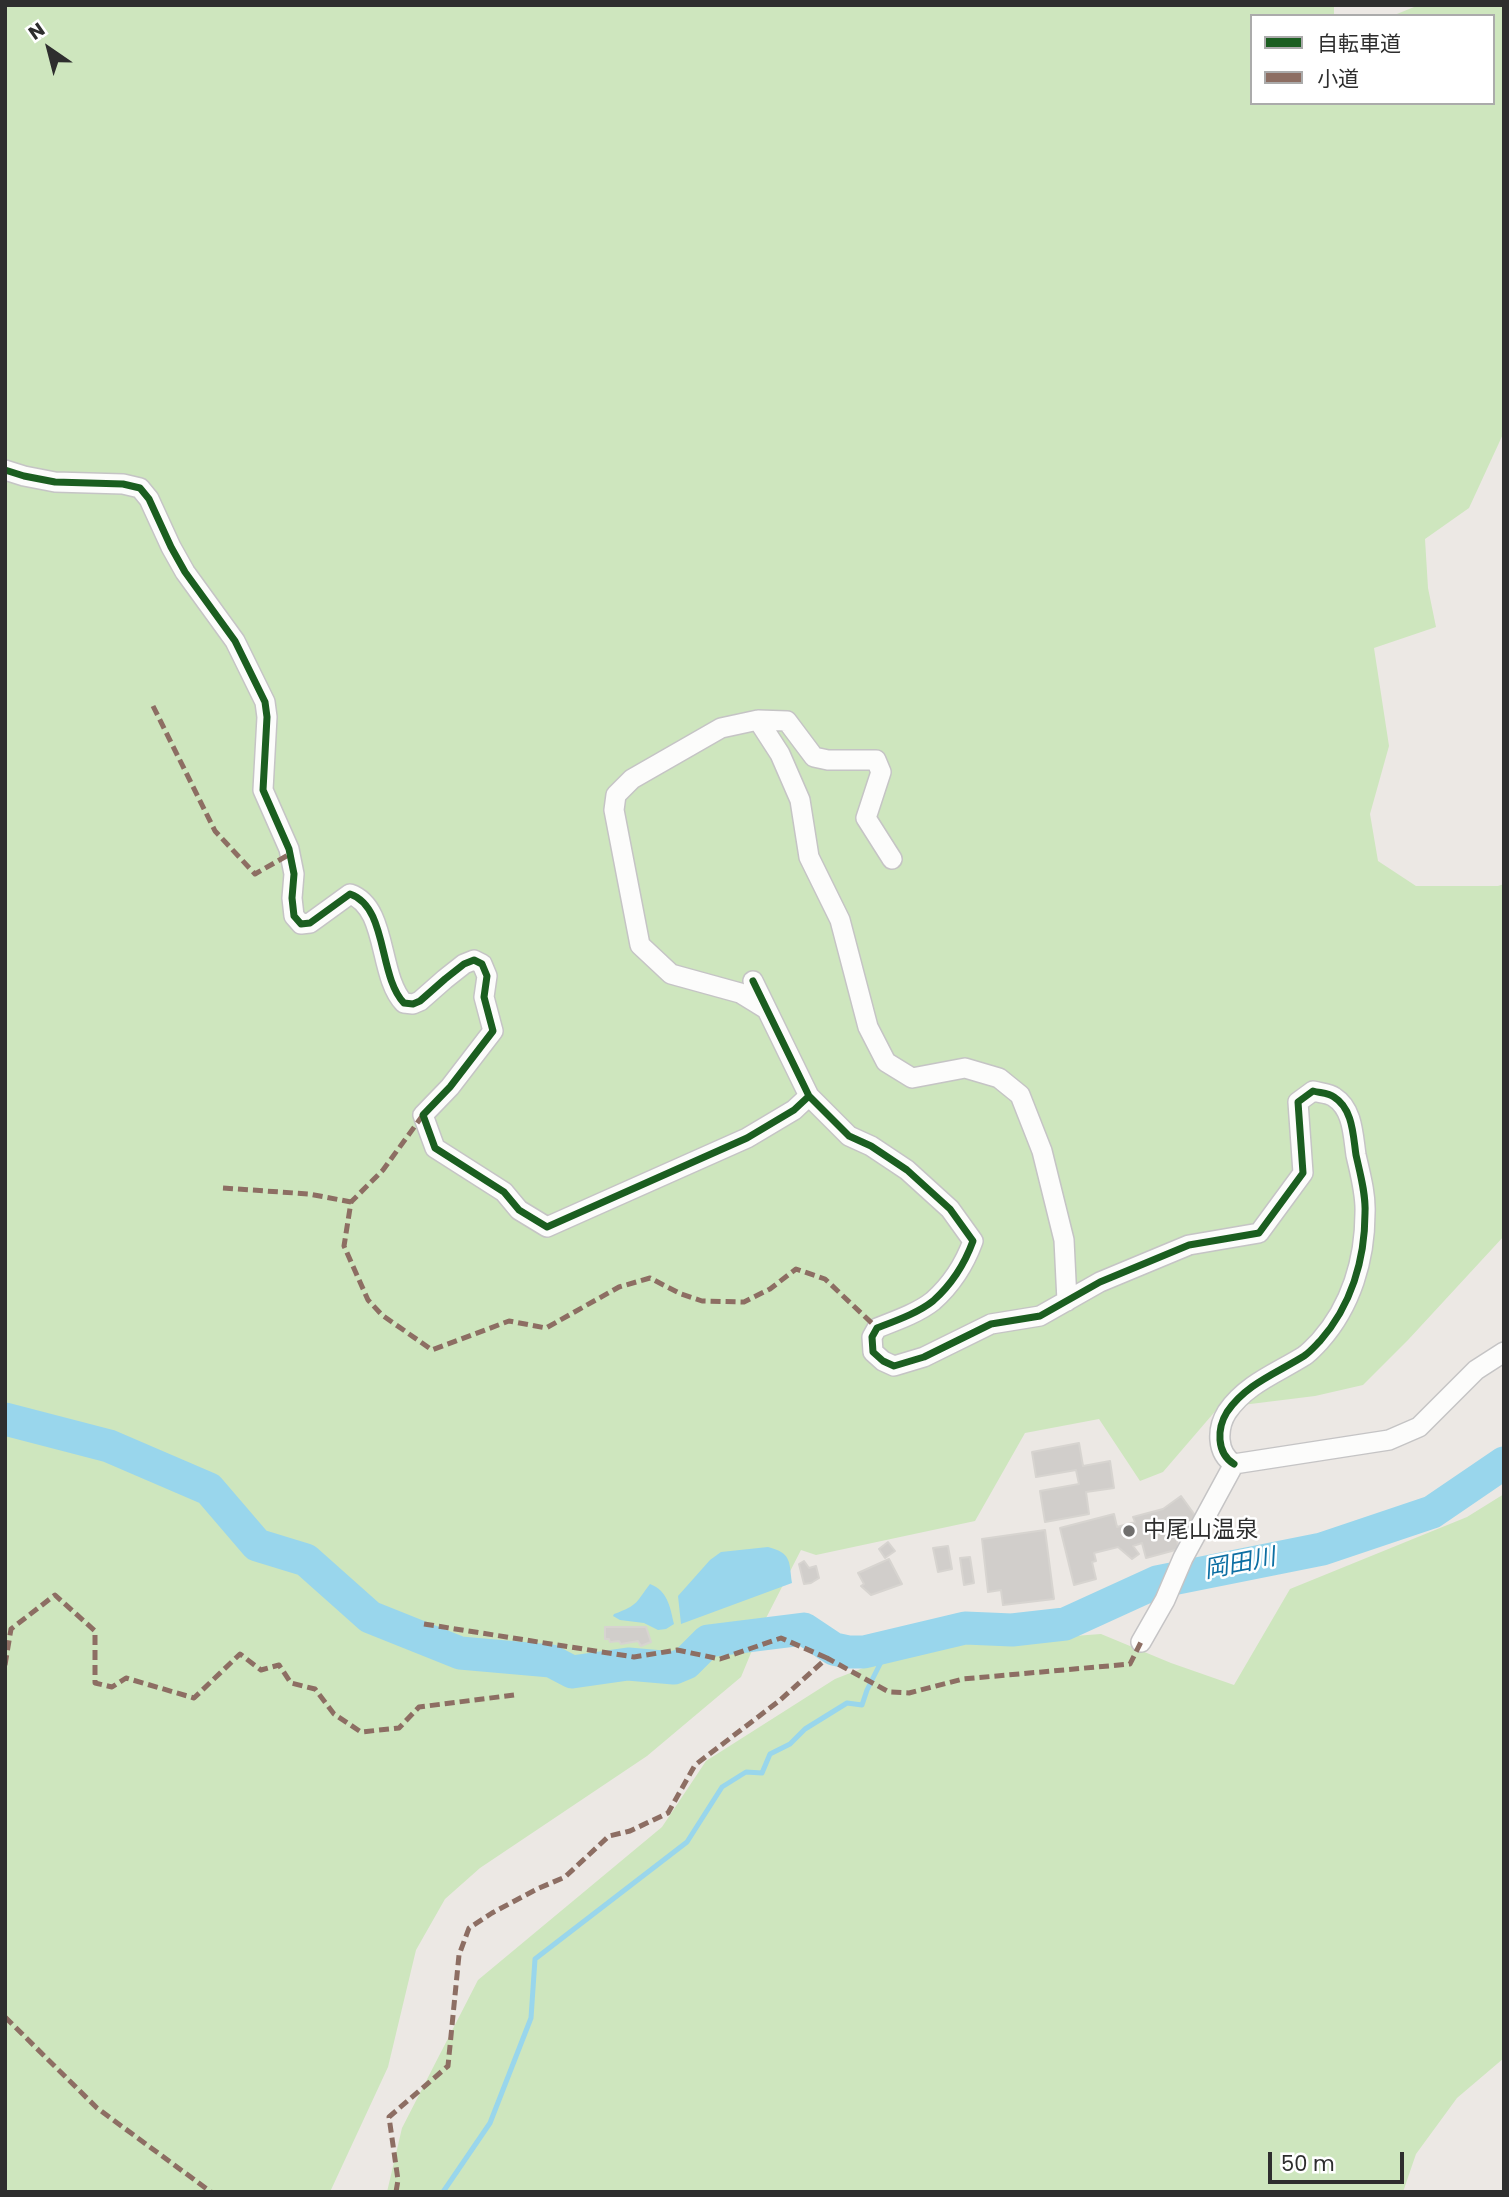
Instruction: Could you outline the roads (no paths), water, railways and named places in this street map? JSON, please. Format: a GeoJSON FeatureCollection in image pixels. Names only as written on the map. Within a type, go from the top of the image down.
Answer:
{"type":"FeatureCollection","features":[{"type":"Feature","properties":{"kind":"street"},"geometry":{"type":"LineString","coordinates":[[5,470],[55,482],[122,484],[140,488],[149,499],[185,572],[235,642],[265,702],[267,716],[263,790],[289,849],[294,874],[294,916],[301,924],[310,923],[350,894],[358,897],[366,904],[379,933],[394,990],[404,1003],[413,1004],[419,1001],[464,964],[474,960],[482,964],[487,976],[484,996],[493,1031],[450,1087],[423,1115],[435,1147],[504,1192],[519,1210],[547,1227],[747,1138],[794,1110],[809,1096]]}},
{"type":"Feature","properties":{"kind":"street"},"geometry":{"type":"LineString","coordinates":[[767,1010],[740,993],[671,974],[640,945],[614,810],[616,795],[632,779],[721,728],[758,720],[787,721],[814,757],[828,760],[876,760],[881,772],[866,818],[892,859]]}},
{"type":"Feature","properties":{"kind":"street"},"geometry":{"type":"LineString","coordinates":[[758,720],[780,754],[800,800],[809,857],[840,920],[868,1027],[886,1062],[912,1078],[965,1068],[999,1078],[1020,1095],[1042,1151],[1064,1240],[1067,1301]]}},
{"type":"Feature","properties":{"kind":"street"},"geometry":{"type":"LineString","coordinates":[[753,981],[809,1096],[849,1136],[871,1146],[906,1170],[950,1209],[973,1241],[965,1264],[932,1301],[877,1328],[872,1337],[873,1352],[883,1361],[894,1366],[924,1357],[991,1324],[1040,1316],[1100,1282],[1189,1245],[1259,1233],[1303,1173],[1298,1102],[1313,1091],[1333,1096],[1347,1109],[1351,1125],[1366,1210],[1355,1284],[1334,1325],[1308,1354],[1246,1389],[1227,1412],[1220,1426],[1219,1445],[1228,1460],[1234,1464],[1389,1440],[1419,1427],[1476,1370],[1504,1352]]}},
{"type":"Feature","properties":{"kind":"street"},"geometry":{"type":"LineString","coordinates":[[1140,1642],[1165,1600],[1183,1558],[1234,1464]]}},
{"type":"Feature","properties":{"kind":"water"},"geometry":{"type":"Polygon","coordinates":[[[768,1547],[781,1552],[788,1559],[792,1583],[681,1624],[678,1596],[710,1560],[721,1552],[768,1547]]]}},
{"type":"Feature","properties":{"kind":"water"},"geometry":{"type":"Polygon","coordinates":[[[650,1584],[664,1595],[674,1624],[658,1630],[644,1623],[620,1620],[613,1616],[636,1602],[650,1584]]]}},
{"type":"Feature","properties":{"kind":"waterway","name":"岡田川"},"geometry":{"type":"LineString","coordinates":[[5,1419],[109,1446],[209,1489],[257,1545],[306,1560],[370,1617],[460,1653],[551,1661],[572,1672],[628,1664],[674,1668],[686,1663],[708,1641],[804,1629],[834,1649],[864,1652],[965,1628],[1012,1630],[1065,1624],[1157,1582],[1322,1549],[1432,1512],[1504,1463]]}},
{"type":"Feature","properties":{"kind":"waterway"},"geometry":{"type":"LineString","coordinates":[[443,2192],[490,2123],[531,2018],[535,1959],[687,1842],[722,1787],[746,1772],[762,1773],[770,1754],[790,1744],[805,1729],[847,1703],[862,1705],[889,1646]]}},
{"type":"Feature","properties":{"kind":"place","name":"中尾山温泉"},"geometry":{"type":"Point","coordinates":[1129,1531]}}]}
